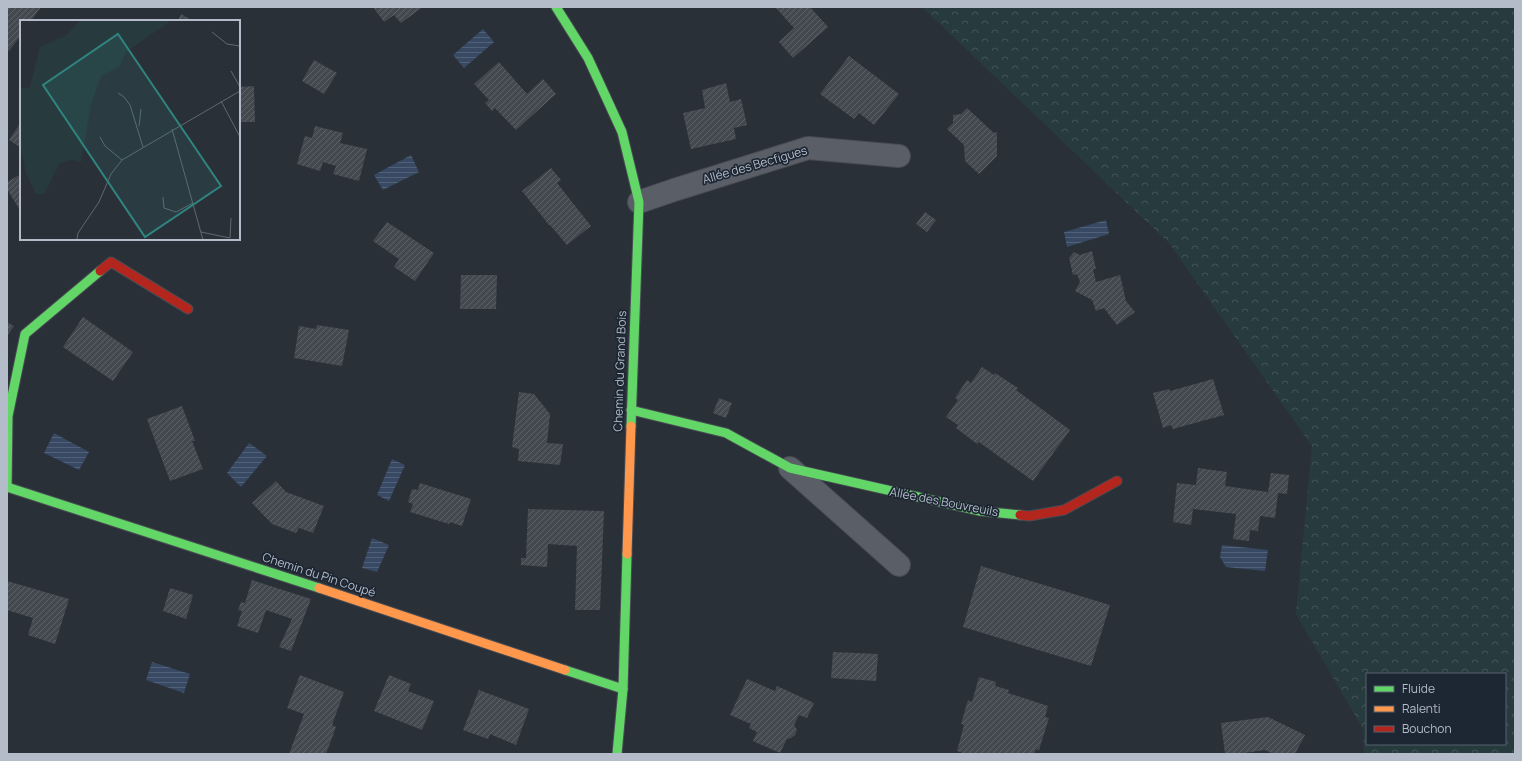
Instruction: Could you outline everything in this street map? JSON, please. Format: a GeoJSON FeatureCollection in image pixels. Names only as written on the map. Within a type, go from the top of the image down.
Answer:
{"type":"FeatureCollection","features":[{"type":"Feature","properties":{"kind":"street","name":"Chemin du Grand Bois"},"geometry":{"type":"LineString","coordinates":[[556,7],[588,58],[622,132],[639,202],[623,689],[617,754]]}},
{"type":"Feature","properties":{"kind":"street","name":"Allée des Becfigues"},"geometry":{"type":"LineString","coordinates":[[639,202],[808,148],[899,156]]}},
{"type":"Feature","properties":{"kind":"street"},"geometry":{"type":"LineString","coordinates":[[7,487],[8,416],[26,334],[111,262],[188,309]]}},
{"type":"Feature","properties":{"kind":"street","name":"Allée des Bouvreuils"},"geometry":{"type":"LineString","coordinates":[[631,410],[726,433],[790,468],[899,565]]}},
{"type":"Feature","properties":{"kind":"street","name":"Allée des Bouvreuils"},"geometry":{"type":"LineString","coordinates":[[790,468],[980,511],[1029,516],[1064,510],[1117,481]]}},
{"type":"Feature","properties":{"kind":"street","name":"Chemin du Pin Coupé"},"geometry":{"type":"LineString","coordinates":[[7,487],[203,550],[623,689]]}},
{"type":"Feature","properties":{"kind":"green space"},"geometry":{"type":"Polygon","coordinates":[[[922,7],[1515,7],[1515,754],[1364,754],[1363,729],[1296,614],[1312,446],[1169,243],[922,7]]]}},
{"type":"Feature","properties":{"kind":"water"},"geometry":{"type":"Polygon","coordinates":[[[483,29],[494,42],[464,68],[453,55],[483,29]]]}},
{"type":"Feature","properties":{"kind":"water"},"geometry":{"type":"Polygon","coordinates":[[[411,155],[419,172],[383,190],[374,175],[411,155]]]}},
{"type":"Feature","properties":{"kind":"water"},"geometry":{"type":"Polygon","coordinates":[[[1106,220],[1109,234],[1067,247],[1064,232],[1106,220]]]}},
{"type":"Feature","properties":{"kind":"water"},"geometry":{"type":"Polygon","coordinates":[[[54,433],[89,452],[79,470],[44,453],[54,433]]]}},
{"type":"Feature","properties":{"kind":"water"},"geometry":{"type":"Polygon","coordinates":[[[249,443],[267,456],[241,487],[227,473],[249,443]]]}},
{"type":"Feature","properties":{"kind":"water"},"geometry":{"type":"Polygon","coordinates":[[[392,459],[405,465],[389,501],[377,495],[392,459]]]}},
{"type":"Feature","properties":{"kind":"water"},"geometry":{"type":"Polygon","coordinates":[[[372,538],[389,545],[377,572],[362,568],[372,538]]]}},
{"type":"Feature","properties":{"kind":"water"},"geometry":{"type":"Polygon","coordinates":[[[1222,545],[1268,550],[1265,571],[1226,567],[1220,557],[1222,545]]]}},
{"type":"Feature","properties":{"kind":"water"},"geometry":{"type":"Polygon","coordinates":[[[152,662],[190,674],[184,693],[146,680],[152,662]]]}},
{"type":"Feature","properties":{"kind":"building"},"geometry":{"type":"Polygon","coordinates":[[[7,7],[41,7],[32,20],[20,20],[20,36],[9,51],[7,49],[7,7]]]}},
{"type":"Feature","properties":{"kind":"building"},"geometry":{"type":"Polygon","coordinates":[[[373,7],[423,7],[401,23],[394,15],[384,22],[373,7]]]}},
{"type":"Feature","properties":{"kind":"building"},"geometry":{"type":"Polygon","coordinates":[[[775,7],[810,7],[828,27],[793,58],[779,42],[794,28],[775,7]]]}},
{"type":"Feature","properties":{"kind":"building"},"geometry":{"type":"Polygon","coordinates":[[[181,14],[191,20],[178,20],[181,14]]]}},
{"type":"Feature","properties":{"kind":"building"},"geometry":{"type":"Polygon","coordinates":[[[849,56],[899,94],[874,125],[859,113],[854,119],[820,94],[849,56]]]}},
{"type":"Feature","properties":{"kind":"building"},"geometry":{"type":"Polygon","coordinates":[[[314,60],[337,73],[324,94],[302,81],[314,60]]]}},
{"type":"Feature","properties":{"kind":"building"},"geometry":{"type":"Polygon","coordinates":[[[499,62],[527,94],[543,79],[556,94],[516,130],[495,108],[492,111],[485,103],[489,100],[474,84],[499,62]]]}},
{"type":"Feature","properties":{"kind":"building"},"geometry":{"type":"Polygon","coordinates":[[[726,83],[730,102],[741,99],[747,125],[734,128],[736,139],[691,149],[683,113],[705,108],[702,90],[726,83]]]}},
{"type":"Feature","properties":{"kind":"building"},"geometry":{"type":"Polygon","coordinates":[[[254,86],[255,122],[240,122],[240,87],[254,86]]]}},
{"type":"Feature","properties":{"kind":"building"},"geometry":{"type":"Polygon","coordinates":[[[967,108],[994,133],[997,132],[997,156],[979,174],[965,161],[964,145],[947,129],[953,123],[953,115],[961,114],[967,108]]]}},
{"type":"Feature","properties":{"kind":"building"},"geometry":{"type":"Polygon","coordinates":[[[20,124],[20,147],[9,140],[20,124]]]}},
{"type":"Feature","properties":{"kind":"building"},"geometry":{"type":"Polygon","coordinates":[[[315,126],[343,133],[340,143],[367,149],[359,181],[333,174],[336,166],[323,162],[320,171],[297,164],[305,136],[312,138],[315,126]]]}},
{"type":"Feature","properties":{"kind":"building"},"geometry":{"type":"Polygon","coordinates":[[[551,168],[561,180],[557,183],[591,226],[567,245],[522,191],[551,168]]]}},
{"type":"Feature","properties":{"kind":"building"},"geometry":{"type":"Polygon","coordinates":[[[20,175],[20,210],[7,189],[7,182],[20,175]]]}},
{"type":"Feature","properties":{"kind":"building"},"geometry":{"type":"Polygon","coordinates":[[[925,212],[936,220],[927,232],[916,224],[925,212]]]}},
{"type":"Feature","properties":{"kind":"building"},"geometry":{"type":"Polygon","coordinates":[[[387,222],[434,253],[415,281],[394,267],[399,259],[373,241],[387,222]]]}},
{"type":"Feature","properties":{"kind":"building"},"geometry":{"type":"Polygon","coordinates":[[[1092,251],[1096,269],[1093,269],[1096,282],[1120,275],[1126,301],[1135,312],[1117,325],[1104,308],[1096,311],[1092,300],[1075,291],[1080,282],[1077,274],[1073,275],[1069,258],[1074,252],[1080,255],[1092,251]]]}},
{"type":"Feature","properties":{"kind":"building"},"geometry":{"type":"Polygon","coordinates":[[[461,275],[497,275],[496,309],[460,309],[461,275]]]}},
{"type":"Feature","properties":{"kind":"building"},"geometry":{"type":"Polygon","coordinates":[[[83,317],[133,352],[113,381],[63,347],[83,317]]]}},
{"type":"Feature","properties":{"kind":"building"},"geometry":{"type":"Polygon","coordinates":[[[7,322],[14,326],[7,336],[7,322]]]}},
{"type":"Feature","properties":{"kind":"building"},"geometry":{"type":"Polygon","coordinates":[[[317,325],[349,330],[342,366],[294,358],[299,326],[316,329],[317,325]]]}},
{"type":"Feature","properties":{"kind":"building"},"geometry":{"type":"Polygon","coordinates":[[[982,367],[994,375],[995,373],[1018,388],[1016,390],[1070,430],[1033,481],[979,442],[977,444],[956,428],[958,425],[946,417],[958,400],[955,398],[967,380],[971,383],[982,367]]]}},
{"type":"Feature","properties":{"kind":"building"},"geometry":{"type":"Polygon","coordinates":[[[1213,379],[1224,415],[1173,429],[1171,425],[1163,428],[1153,393],[1169,389],[1170,391],[1213,379]]]}},
{"type":"Feature","properties":{"kind":"building"},"geometry":{"type":"Polygon","coordinates":[[[519,392],[534,394],[550,414],[547,443],[563,444],[560,465],[518,461],[519,449],[512,447],[519,392]]]}},
{"type":"Feature","properties":{"kind":"building"},"geometry":{"type":"Polygon","coordinates":[[[719,398],[732,403],[726,418],[713,413],[719,398]]]}},
{"type":"Feature","properties":{"kind":"building"},"geometry":{"type":"Polygon","coordinates":[[[182,406],[195,441],[192,441],[203,469],[170,481],[147,419],[182,406]]]}},
{"type":"Feature","properties":{"kind":"building"},"geometry":{"type":"Polygon","coordinates":[[[1198,468],[1227,472],[1225,486],[1268,492],[1271,473],[1289,475],[1287,494],[1278,493],[1275,518],[1260,516],[1258,531],[1250,530],[1249,541],[1233,539],[1236,514],[1193,509],[1191,525],[1173,522],[1177,483],[1196,485],[1198,468]]]}},
{"type":"Feature","properties":{"kind":"building"},"geometry":{"type":"Polygon","coordinates":[[[276,481],[286,492],[324,506],[313,533],[299,528],[296,533],[272,524],[252,503],[276,481]]]}},
{"type":"Feature","properties":{"kind":"building"},"geometry":{"type":"Polygon","coordinates":[[[420,483],[471,499],[462,526],[450,522],[449,524],[410,512],[413,504],[408,502],[412,489],[418,490],[420,483]]]}},
{"type":"Feature","properties":{"kind":"building"},"geometry":{"type":"Polygon","coordinates":[[[528,509],[604,511],[600,610],[575,610],[577,546],[548,544],[547,567],[521,565],[521,558],[526,558],[528,509]]]}},
{"type":"Feature","properties":{"kind":"building"},"geometry":{"type":"Polygon","coordinates":[[[981,566],[1110,605],[1091,666],[963,627],[981,566]]]}},
{"type":"Feature","properties":{"kind":"building"},"geometry":{"type":"Polygon","coordinates":[[[252,580],[311,599],[291,651],[279,647],[292,619],[266,610],[258,633],[237,626],[242,611],[238,610],[241,602],[245,603],[252,580]]]}},
{"type":"Feature","properties":{"kind":"building"},"geometry":{"type":"Polygon","coordinates":[[[7,581],[69,599],[55,644],[28,635],[33,618],[7,610],[7,581]]]}},
{"type":"Feature","properties":{"kind":"building"},"geometry":{"type":"Polygon","coordinates":[[[170,588],[193,595],[186,619],[163,611],[170,588]]]}},
{"type":"Feature","properties":{"kind":"building"},"geometry":{"type":"Polygon","coordinates":[[[833,652],[878,654],[876,681],[831,678],[833,652]]]}},
{"type":"Feature","properties":{"kind":"building"},"geometry":{"type":"Polygon","coordinates":[[[300,675],[344,692],[332,725],[336,727],[326,754],[289,754],[304,714],[287,708],[300,675]]]}},
{"type":"Feature","properties":{"kind":"building"},"geometry":{"type":"Polygon","coordinates":[[[389,675],[411,684],[408,691],[434,701],[422,730],[374,711],[389,675]]]}},
{"type":"Feature","properties":{"kind":"building"},"geometry":{"type":"Polygon","coordinates":[[[979,677],[996,682],[995,686],[1009,690],[1008,693],[1048,706],[1045,717],[1049,718],[1039,750],[1036,749],[1034,754],[966,754],[957,751],[964,725],[961,724],[968,700],[972,702],[979,677]]]}},
{"type":"Feature","properties":{"kind":"building"},"geometry":{"type":"Polygon","coordinates":[[[747,679],[775,691],[777,686],[814,703],[807,718],[799,715],[794,725],[797,730],[795,735],[787,739],[780,753],[753,741],[757,732],[749,728],[751,724],[730,715],[747,679]]]}},
{"type":"Feature","properties":{"kind":"building"},"geometry":{"type":"Polygon","coordinates":[[[479,690],[529,709],[516,745],[490,734],[488,739],[463,730],[479,690]]]}},
{"type":"Feature","properties":{"kind":"building"},"geometry":{"type":"Polygon","coordinates":[[[1268,717],[1305,735],[1295,754],[1273,754],[1265,750],[1225,754],[1221,723],[1268,717]]]}},
{"type":"Feature","properties":{"kind":"traffic: fast"},"geometry":{"type":"LineString","coordinates":[[556,7],[588,58],[622,132],[639,202],[631,426]]}},
{"type":"Feature","properties":{"kind":"traffic: fast"},"geometry":{"type":"LineString","coordinates":[[7,487],[8,416],[25,334],[100,271]]}},
{"type":"Feature","properties":{"kind":"traffic: fast"},"geometry":{"type":"LineString","coordinates":[[631,410],[726,433],[790,468],[980,511],[1020,515]]}},
{"type":"Feature","properties":{"kind":"traffic: fast"},"geometry":{"type":"LineString","coordinates":[[7,487],[319,588]]}},
{"type":"Feature","properties":{"kind":"traffic: fast"},"geometry":{"type":"LineString","coordinates":[[617,754],[623,689],[627,554]]}},
{"type":"Feature","properties":{"kind":"traffic: fast"},"geometry":{"type":"LineString","coordinates":[[565,670],[623,689]]}},
{"type":"Feature","properties":{"kind":"traffic: slow"},"geometry":{"type":"LineString","coordinates":[[627,554],[631,426]]}},
{"type":"Feature","properties":{"kind":"traffic: slow"},"geometry":{"type":"LineString","coordinates":[[319,588],[565,670]]}},
{"type":"Feature","properties":{"kind":"traffic: jam"},"geometry":{"type":"LineString","coordinates":[[100,271],[111,262],[188,309]]}},
{"type":"Feature","properties":{"kind":"traffic: jam"},"geometry":{"type":"LineString","coordinates":[[1020,515],[1029,516],[1064,510],[1117,481]]}}]}
